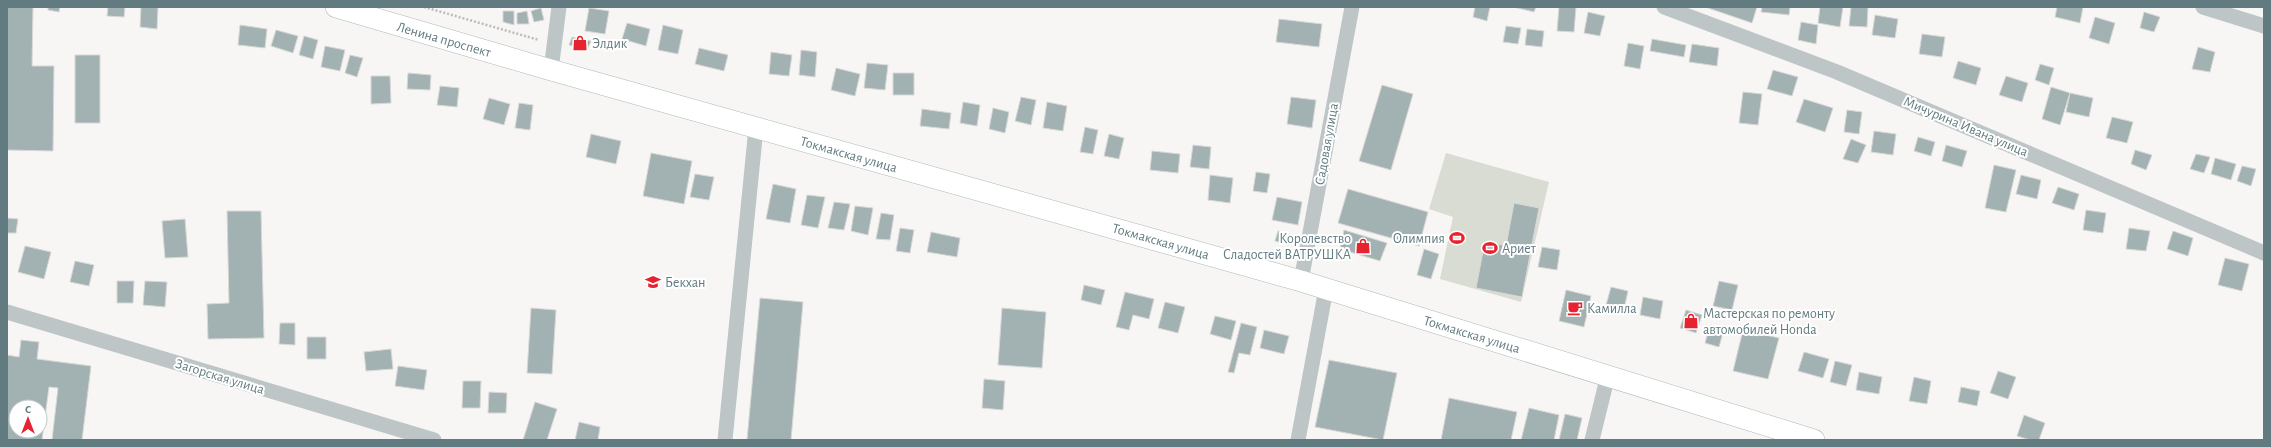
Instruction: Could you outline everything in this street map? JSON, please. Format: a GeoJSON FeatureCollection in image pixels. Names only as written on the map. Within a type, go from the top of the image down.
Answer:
{"type":"FeatureCollection","features":[{"type":"Feature","properties":{"kind":"main road","name":"Ленина проспект"},"geometry":{"type":"LineString","coordinates":[[336,7],[551,70]]}},
{"type":"Feature","properties":{"kind":"main road","name":"Токмакская улица"},"geometry":{"type":"LineString","coordinates":[[551,70],[1301,281],[1814,440]]}},
{"type":"Feature","properties":{"kind":"street"},"geometry":{"type":"LineString","coordinates":[[551,70],[559,7]]}},
{"type":"Feature","properties":{"kind":"street","name":"Садовая улица"},"geometry":{"type":"LineString","coordinates":[[1301,281],[1352,7]]}},
{"type":"Feature","properties":{"kind":"street","name":"Мичурина Ивана улица"},"geometry":{"type":"LineString","coordinates":[[1664,7],[1837,72],[2264,253]]}},
{"type":"Feature","properties":{"kind":"street"},"geometry":{"type":"LineString","coordinates":[[2203,7],[2264,26]]}},
{"type":"Feature","properties":{"kind":"street"},"geometry":{"type":"LineString","coordinates":[[725,440],[756,128]]}},
{"type":"Feature","properties":{"kind":"street"},"geometry":{"type":"LineString","coordinates":[[1298,440],[1326,289]]}},
{"type":"Feature","properties":{"kind":"street","name":"Загорская улица"},"geometry":{"type":"LineString","coordinates":[[7,312],[434,440]]}},
{"type":"Feature","properties":{"kind":"street"},"geometry":{"type":"LineString","coordinates":[[1592,440],[1608,375]]}},
{"type":"Feature","properties":{"kind":"path"},"geometry":{"type":"LineString","coordinates":[[424,7],[554,44]]}},
{"type":"Feature","properties":{"kind":"shaded area","name":"Ариет"},"geometry":{"type":"Polygon","coordinates":[[[1446,153],[1549,182],[1521,302],[1440,279],[1453,217],[1429,209],[1446,153]]]}},
{"type":"Feature","properties":{"kind":"building"},"geometry":{"type":"Polygon","coordinates":[[[7,7],[33,7],[32,66],[54,66],[53,151],[7,150],[7,7]]]}},
{"type":"Feature","properties":{"kind":"building"},"geometry":{"type":"Polygon","coordinates":[[[48,7],[60,7],[59,12],[48,10],[48,7]]]}},
{"type":"Feature","properties":{"kind":"building"},"geometry":{"type":"Polygon","coordinates":[[[108,7],[125,7],[124,17],[107,16],[108,7]]]}},
{"type":"Feature","properties":{"kind":"building"},"geometry":{"type":"Polygon","coordinates":[[[141,7],[158,7],[157,29],[140,27],[141,7]]]}},
{"type":"Feature","properties":{"kind":"building"},"geometry":{"type":"Polygon","coordinates":[[[1475,7],[1490,7],[1487,21],[1473,17],[1475,7]]]}},
{"type":"Feature","properties":{"kind":"building"},"geometry":{"type":"Polygon","coordinates":[[[1513,7],[1536,7],[1534,12],[1513,7]]]}},
{"type":"Feature","properties":{"kind":"building"},"geometry":{"type":"Polygon","coordinates":[[[1559,7],[1576,7],[1574,32],[1557,31],[1559,7]]]}},
{"type":"Feature","properties":{"kind":"building"},"geometry":{"type":"Polygon","coordinates":[[[1705,7],[1757,7],[1752,23],[1705,7]]]}},
{"type":"Feature","properties":{"kind":"building"},"geometry":{"type":"Polygon","coordinates":[[[1762,7],[1790,7],[1789,15],[1761,12],[1762,7]]]}},
{"type":"Feature","properties":{"kind":"building"},"geometry":{"type":"Polygon","coordinates":[[[1820,7],[1843,7],[1840,27],[1818,23],[1820,7]]]}},
{"type":"Feature","properties":{"kind":"building"},"geometry":{"type":"Polygon","coordinates":[[[1851,7],[1868,7],[1867,27],[1849,26],[1851,7]]]}},
{"type":"Feature","properties":{"kind":"building"},"geometry":{"type":"Polygon","coordinates":[[[2057,7],[2083,7],[2080,23],[2055,17],[2057,7]]]}},
{"type":"Feature","properties":{"kind":"building"},"geometry":{"type":"Polygon","coordinates":[[[541,8],[544,20],[534,22],[531,11],[541,8]]]}},
{"type":"Feature","properties":{"kind":"building"},"geometry":{"type":"Polygon","coordinates":[[[589,8],[609,11],[605,34],[585,31],[589,8]]]}},
{"type":"Feature","properties":{"kind":"building"},"geometry":{"type":"Polygon","coordinates":[[[503,11],[514,11],[514,25],[503,22],[503,11]]]}},
{"type":"Feature","properties":{"kind":"building"},"geometry":{"type":"Polygon","coordinates":[[[527,11],[529,24],[517,24],[517,13],[527,11]]]}},
{"type":"Feature","properties":{"kind":"building"},"geometry":{"type":"Polygon","coordinates":[[[1588,12],[1605,16],[1600,36],[1584,33],[1588,12]]]}},
{"type":"Feature","properties":{"kind":"building"},"geometry":{"type":"Polygon","coordinates":[[[2144,12],[2160,17],[2154,32],[2140,28],[2144,12]]]}},
{"type":"Feature","properties":{"kind":"building"},"geometry":{"type":"Polygon","coordinates":[[[1875,15],[1898,19],[1895,38],[1872,35],[1875,15]]]}},
{"type":"Feature","properties":{"kind":"building"},"geometry":{"type":"Polygon","coordinates":[[[2095,17],[2115,23],[2109,44],[2089,38],[2095,17]]]}},
{"type":"Feature","properties":{"kind":"building"},"geometry":{"type":"Polygon","coordinates":[[[1279,19],[1322,24],[1319,47],[1276,42],[1279,19]]]}},
{"type":"Feature","properties":{"kind":"building"},"geometry":{"type":"Polygon","coordinates":[[[1801,22],[1818,25],[1816,44],[1798,40],[1801,22]]]}},
{"type":"Feature","properties":{"kind":"building"},"geometry":{"type":"Polygon","coordinates":[[[627,23],[650,29],[646,46],[622,39],[627,23]]]}},
{"type":"Feature","properties":{"kind":"building"},"geometry":{"type":"Polygon","coordinates":[[[240,25],[267,29],[265,48],[238,45],[240,25]]]}},
{"type":"Feature","properties":{"kind":"building"},"geometry":{"type":"Polygon","coordinates":[[[663,25],[683,30],[678,54],[658,50],[663,25]]]}},
{"type":"Feature","properties":{"kind":"building"},"geometry":{"type":"Polygon","coordinates":[[[1506,26],[1521,28],[1518,44],[1503,42],[1506,26]]]}},
{"type":"Feature","properties":{"kind":"building"},"geometry":{"type":"Polygon","coordinates":[[[1527,29],[1544,31],[1542,47],[1525,45],[1527,29]]]}},
{"type":"Feature","properties":{"kind":"building"},"geometry":{"type":"Polygon","coordinates":[[[276,30],[298,36],[293,53],[271,46],[276,30]]]}},
{"type":"Feature","properties":{"kind":"building"},"geometry":{"type":"Polygon","coordinates":[[[1922,34],[1945,37],[1942,57],[1919,54],[1922,34]]]}},
{"type":"Feature","properties":{"kind":"building"},"geometry":{"type":"Polygon","coordinates":[[[304,36],[318,40],[313,59],[299,55],[304,36]]]}},
{"type":"Feature","properties":{"kind":"building","name":"Элдик"},"geometry":{"type":"Polygon","coordinates":[[[572,37],[591,41],[587,50],[569,45],[572,37]]]}},
{"type":"Feature","properties":{"kind":"building"},"geometry":{"type":"Polygon","coordinates":[[[1652,39],[1686,45],[1684,57],[1650,51],[1652,39]]]}},
{"type":"Feature","properties":{"kind":"building"},"geometry":{"type":"Polygon","coordinates":[[[1628,43],[1644,46],[1640,69],[1624,66],[1628,43]]]}},
{"type":"Feature","properties":{"kind":"building"},"geometry":{"type":"Polygon","coordinates":[[[1692,44],[1719,48],[1717,66],[1689,62],[1692,44]]]}},
{"type":"Feature","properties":{"kind":"building"},"geometry":{"type":"Polygon","coordinates":[[[325,46],[345,50],[340,71],[321,67],[325,46]]]}},
{"type":"Feature","properties":{"kind":"building"},"geometry":{"type":"Polygon","coordinates":[[[2198,47],[2215,52],[2210,72],[2192,69],[2198,47]]]}},
{"type":"Feature","properties":{"kind":"building"},"geometry":{"type":"Polygon","coordinates":[[[699,48],[728,55],[724,71],[695,64],[699,48]]]}},
{"type":"Feature","properties":{"kind":"building"},"geometry":{"type":"Polygon","coordinates":[[[801,50],[817,52],[815,77],[799,75],[801,50]]]}},
{"type":"Feature","properties":{"kind":"building"},"geometry":{"type":"Polygon","coordinates":[[[771,52],[792,55],[789,76],[769,74],[771,52]]]}},
{"type":"Feature","properties":{"kind":"building"},"geometry":{"type":"Polygon","coordinates":[[[75,55],[100,55],[100,123],[75,123],[75,55]]]}},
{"type":"Feature","properties":{"kind":"building"},"geometry":{"type":"Polygon","coordinates":[[[350,55],[363,58],[357,77],[345,73],[350,55]]]}},
{"type":"Feature","properties":{"kind":"building"},"geometry":{"type":"Polygon","coordinates":[[[1958,61],[1981,68],[1976,85],[1953,78],[1958,61]]]}},
{"type":"Feature","properties":{"kind":"building"},"geometry":{"type":"Polygon","coordinates":[[[867,63],[888,65],[885,90],[864,88],[867,63]]]}},
{"type":"Feature","properties":{"kind":"building"},"geometry":{"type":"Polygon","coordinates":[[[2040,64],[2054,68],[2049,85],[2035,80],[2040,64]]]}},
{"type":"Feature","properties":{"kind":"building"},"geometry":{"type":"Polygon","coordinates":[[[836,68],[860,74],[855,96],[831,90],[836,68]]]}},
{"type":"Feature","properties":{"kind":"building"},"geometry":{"type":"Polygon","coordinates":[[[1773,70],[1798,77],[1792,96],[1767,89],[1773,70]]]}},
{"type":"Feature","properties":{"kind":"building"},"geometry":{"type":"Polygon","coordinates":[[[408,73],[431,75],[430,90],[407,89],[408,73]]]}},
{"type":"Feature","properties":{"kind":"building"},"geometry":{"type":"Polygon","coordinates":[[[893,73],[914,73],[914,95],[893,95],[893,73]]]}},
{"type":"Feature","properties":{"kind":"building"},"geometry":{"type":"Polygon","coordinates":[[[371,76],[390,76],[391,103],[371,104],[371,76]]]}},
{"type":"Feature","properties":{"kind":"building"},"geometry":{"type":"Polygon","coordinates":[[[2006,76],[2028,83],[2022,102],[1999,95],[2006,76]]]}},
{"type":"Feature","properties":{"kind":"building"},"geometry":{"type":"Polygon","coordinates":[[[1382,85],[1413,94],[1391,170],[1359,161],[1382,85]]]}},
{"type":"Feature","properties":{"kind":"building"},"geometry":{"type":"Polygon","coordinates":[[[440,86],[459,88],[457,107],[437,105],[440,86]]]}},
{"type":"Feature","properties":{"kind":"building"},"geometry":{"type":"Polygon","coordinates":[[[2051,87],[2070,93],[2060,125],[2042,119],[2051,87]]]}},
{"type":"Feature","properties":{"kind":"building"},"geometry":{"type":"Polygon","coordinates":[[[1743,92],[1762,94],[1758,125],[1739,123],[1743,92]]]}},
{"type":"Feature","properties":{"kind":"building"},"geometry":{"type":"Polygon","coordinates":[[[2070,93],[2093,98],[2089,117],[2066,112],[2070,93]]]}},
{"type":"Feature","properties":{"kind":"building"},"geometry":{"type":"Polygon","coordinates":[[[1021,97],[1036,100],[1031,125],[1015,121],[1021,97]]]}},
{"type":"Feature","properties":{"kind":"building"},"geometry":{"type":"Polygon","coordinates":[[[1291,97],[1316,100],[1312,128],[1287,124],[1291,97]]]}},
{"type":"Feature","properties":{"kind":"building"},"geometry":{"type":"Polygon","coordinates":[[[489,98],[510,104],[504,125],[483,119],[489,98]]]}},
{"type":"Feature","properties":{"kind":"building"},"geometry":{"type":"Polygon","coordinates":[[[1804,99],[1833,108],[1825,132],[1796,122],[1804,99]]]}},
{"type":"Feature","properties":{"kind":"building"},"geometry":{"type":"Polygon","coordinates":[[[963,102],[980,105],[977,126],[960,123],[963,102]]]}},
{"type":"Feature","properties":{"kind":"building"},"geometry":{"type":"Polygon","coordinates":[[[1047,102],[1067,106],[1063,131],[1043,128],[1047,102]]]}},
{"type":"Feature","properties":{"kind":"building"},"geometry":{"type":"Polygon","coordinates":[[[519,103],[533,105],[530,130],[515,128],[519,103]]]}},
{"type":"Feature","properties":{"kind":"building"},"geometry":{"type":"Polygon","coordinates":[[[993,108],[1009,112],[1005,133],[989,129],[993,108]]]}},
{"type":"Feature","properties":{"kind":"building"},"geometry":{"type":"Polygon","coordinates":[[[922,109],[951,113],[949,129],[920,126],[922,109]]]}},
{"type":"Feature","properties":{"kind":"building"},"geometry":{"type":"Polygon","coordinates":[[[1847,110],[1862,112],[1859,134],[1844,132],[1847,110]]]}},
{"type":"Feature","properties":{"kind":"building"},"geometry":{"type":"Polygon","coordinates":[[[2112,117],[2133,122],[2127,143],[2106,138],[2112,117]]]}},
{"type":"Feature","properties":{"kind":"building"},"geometry":{"type":"Polygon","coordinates":[[[1085,127],[1098,130],[1093,154],[1080,152],[1085,127]]]}},
{"type":"Feature","properties":{"kind":"building"},"geometry":{"type":"Polygon","coordinates":[[[1874,131],[1896,134],[1893,155],[1871,152],[1874,131]]]}},
{"type":"Feature","properties":{"kind":"building"},"geometry":{"type":"Polygon","coordinates":[[[591,134],[621,141],[616,164],[586,157],[591,134]]]}},
{"type":"Feature","properties":{"kind":"building"},"geometry":{"type":"Polygon","coordinates":[[[1109,134],[1124,138],[1119,159],[1104,156],[1109,134]]]}},
{"type":"Feature","properties":{"kind":"building"},"geometry":{"type":"Polygon","coordinates":[[[1918,137],[1935,142],[1931,156],[1914,151],[1918,137]]]}},
{"type":"Feature","properties":{"kind":"building"},"geometry":{"type":"Polygon","coordinates":[[[1851,139],[1866,145],[1858,163],[1843,159],[1851,139]]]}},
{"type":"Feature","properties":{"kind":"building"},"geometry":{"type":"Polygon","coordinates":[[[1193,145],[1211,147],[1209,169],[1190,167],[1193,145]]]}},
{"type":"Feature","properties":{"kind":"building"},"geometry":{"type":"Polygon","coordinates":[[[1946,145],[1967,151],[1962,167],[1942,161],[1946,145]]]}},
{"type":"Feature","properties":{"kind":"building"},"geometry":{"type":"Polygon","coordinates":[[[2135,150],[2152,155],[2146,170],[2131,164],[2135,150]]]}},
{"type":"Feature","properties":{"kind":"building"},"geometry":{"type":"Polygon","coordinates":[[[1152,151],[1180,154],[1178,173],[1150,170],[1152,151]]]}},
{"type":"Feature","properties":{"kind":"building"},"geometry":{"type":"Polygon","coordinates":[[[651,153],[692,161],[684,204],[643,196],[651,153]]]}},
{"type":"Feature","properties":{"kind":"building"},"geometry":{"type":"Polygon","coordinates":[[[2196,154],[2210,157],[2204,173],[2190,169],[2196,154]]]}},
{"type":"Feature","properties":{"kind":"building"},"geometry":{"type":"Polygon","coordinates":[[[2215,158],[2236,164],[2231,180],[2211,174],[2215,158]]]}},
{"type":"Feature","properties":{"kind":"building"},"geometry":{"type":"Polygon","coordinates":[[[1994,165],[2016,170],[2006,212],[1985,208],[1994,165]]]}},
{"type":"Feature","properties":{"kind":"building"},"geometry":{"type":"Polygon","coordinates":[[[2242,166],[2256,169],[2251,186],[2237,181],[2242,166]]]}},
{"type":"Feature","properties":{"kind":"building"},"geometry":{"type":"Polygon","coordinates":[[[1256,172],[1270,174],[1267,193],[1253,191],[1256,172]]]}},
{"type":"Feature","properties":{"kind":"building"},"geometry":{"type":"Polygon","coordinates":[[[695,174],[714,177],[709,200],[690,197],[695,174]]]}},
{"type":"Feature","properties":{"kind":"building"},"geometry":{"type":"Polygon","coordinates":[[[1210,175],[1233,178],[1230,203],[1208,200],[1210,175]]]}},
{"type":"Feature","properties":{"kind":"building"},"geometry":{"type":"Polygon","coordinates":[[[2021,175],[2041,180],[2037,199],[2016,194],[2021,175]]]}},
{"type":"Feature","properties":{"kind":"building"},"geometry":{"type":"Polygon","coordinates":[[[773,184],[796,189],[790,223],[766,219],[773,184]]]}},
{"type":"Feature","properties":{"kind":"building"},"geometry":{"type":"Polygon","coordinates":[[[2058,187],[2079,194],[2074,210],[2052,203],[2058,187]]]}},
{"type":"Feature","properties":{"kind":"building"},"geometry":{"type":"Polygon","coordinates":[[[1348,189],[1428,212],[1419,246],[1338,223],[1348,189]]]}},
{"type":"Feature","properties":{"kind":"building"},"geometry":{"type":"Polygon","coordinates":[[[807,195],[825,197],[818,228],[801,225],[807,195]]]}},
{"type":"Feature","properties":{"kind":"building"},"geometry":{"type":"Polygon","coordinates":[[[1277,197],[1302,202],[1298,225],[1272,220],[1277,197]]]}},
{"type":"Feature","properties":{"kind":"building"},"geometry":{"type":"Polygon","coordinates":[[[834,202],[850,204],[844,230],[828,228],[834,202]]]}},
{"type":"Feature","properties":{"kind":"building"},"geometry":{"type":"Polygon","coordinates":[[[1514,203],[1539,208],[1522,297],[1476,288],[1485,241],[1506,246],[1514,203]]]}},
{"type":"Feature","properties":{"kind":"building"},"geometry":{"type":"Polygon","coordinates":[[[855,206],[873,208],[868,235],[851,231],[855,206]]]}},
{"type":"Feature","properties":{"kind":"building"},"geometry":{"type":"Polygon","coordinates":[[[2086,210],[2106,213],[2103,233],[2083,230],[2086,210]]]}},
{"type":"Feature","properties":{"kind":"building"},"geometry":{"type":"Polygon","coordinates":[[[227,211],[261,211],[264,338],[208,339],[207,304],[229,303],[227,211]]]}},
{"type":"Feature","properties":{"kind":"building"},"geometry":{"type":"Polygon","coordinates":[[[881,213],[894,215],[890,240],[876,239],[881,213]]]}},
{"type":"Feature","properties":{"kind":"building"},"geometry":{"type":"Polygon","coordinates":[[[7,218],[18,219],[16,233],[7,233],[7,218]]]}},
{"type":"Feature","properties":{"kind":"building"},"geometry":{"type":"Polygon","coordinates":[[[185,219],[188,257],[165,258],[162,221],[185,219]]]}},
{"type":"Feature","properties":{"kind":"building"},"geometry":{"type":"Polygon","coordinates":[[[900,228],[914,230],[910,253],[896,251],[900,228]]]}},
{"type":"Feature","properties":{"kind":"building"},"geometry":{"type":"Polygon","coordinates":[[[2129,228],[2150,231],[2146,251],[2126,249],[2129,228]]]}},
{"type":"Feature","properties":{"kind":"building","name":"Королевство Сладостей ВАТРУШКА"},"geometry":{"type":"Polygon","coordinates":[[[1344,230],[1387,243],[1380,261],[1340,249],[1344,230]]]}},
{"type":"Feature","properties":{"kind":"building"},"geometry":{"type":"Polygon","coordinates":[[[1278,231],[1292,235],[1289,245],[1275,241],[1278,231]]]}},
{"type":"Feature","properties":{"kind":"building"},"geometry":{"type":"Polygon","coordinates":[[[2173,231],[2193,238],[2188,256],[2167,249],[2173,231]]]}},
{"type":"Feature","properties":{"kind":"building"},"geometry":{"type":"Polygon","coordinates":[[[931,232],[960,238],[957,257],[927,252],[931,232]]]}},
{"type":"Feature","properties":{"kind":"building"},"geometry":{"type":"Polygon","coordinates":[[[25,246],[51,252],[44,279],[18,272],[25,246]]]}},
{"type":"Feature","properties":{"kind":"building"},"geometry":{"type":"Polygon","coordinates":[[[1542,247],[1560,250],[1557,270],[1538,267],[1542,247]]]}},
{"type":"Feature","properties":{"kind":"building"},"geometry":{"type":"Polygon","coordinates":[[[1424,249],[1439,254],[1431,279],[1417,275],[1424,249]]]}},
{"type":"Feature","properties":{"kind":"building"},"geometry":{"type":"Polygon","coordinates":[[[2225,258],[2249,264],[2242,291],[2218,285],[2225,258]]]}},
{"type":"Feature","properties":{"kind":"building"},"geometry":{"type":"Polygon","coordinates":[[[75,261],[94,265],[89,286],[70,282],[75,261]]]}},
{"type":"Feature","properties":{"kind":"building"},"geometry":{"type":"Polygon","coordinates":[[[117,281],[134,281],[133,303],[117,303],[117,281]]]}},
{"type":"Feature","properties":{"kind":"building"},"geometry":{"type":"Polygon","coordinates":[[[145,281],[167,282],[165,307],[143,305],[145,281]]]}},
{"type":"Feature","properties":{"kind":"building"},"geometry":{"type":"Polygon","coordinates":[[[1719,281],[1738,285],[1732,310],[1713,306],[1719,281]]]}},
{"type":"Feature","properties":{"kind":"building"},"geometry":{"type":"Polygon","coordinates":[[[1084,285],[1105,290],[1101,305],[1081,300],[1084,285]]]}},
{"type":"Feature","properties":{"kind":"building"},"geometry":{"type":"Polygon","coordinates":[[[1611,287],[1628,291],[1624,309],[1606,305],[1611,287]]]}},
{"type":"Feature","properties":{"kind":"building","name":"Камилла"},"geometry":{"type":"Polygon","coordinates":[[[1566,290],[1591,296],[1584,327],[1559,321],[1566,290]]]}},
{"type":"Feature","properties":{"kind":"building"},"geometry":{"type":"Polygon","coordinates":[[[1125,292],[1154,299],[1149,319],[1133,315],[1129,330],[1116,327],[1125,292]]]}},
{"type":"Feature","properties":{"kind":"building"},"geometry":{"type":"Polygon","coordinates":[[[1643,297],[1663,301],[1660,319],[1640,315],[1643,297]]]}},
{"type":"Feature","properties":{"kind":"building"},"geometry":{"type":"Polygon","coordinates":[[[760,298],[803,302],[791,440],[747,440],[760,298]]]}},
{"type":"Feature","properties":{"kind":"building"},"geometry":{"type":"Polygon","coordinates":[[[1165,302],[1185,307],[1178,333],[1158,328],[1165,302]]]}},
{"type":"Feature","properties":{"kind":"building"},"geometry":{"type":"Polygon","coordinates":[[[531,308],[556,310],[552,374],[527,373],[531,308]]]}},
{"type":"Feature","properties":{"kind":"building"},"geometry":{"type":"Polygon","coordinates":[[[1002,308],[1046,312],[1042,368],[998,365],[1002,308]]]}},
{"type":"Feature","properties":{"kind":"building","name":"Мастерская по ремонту автомобилей Honda"},"geometry":{"type":"Polygon","coordinates":[[[1686,310],[1702,315],[1696,333],[1680,328],[1686,310]]]}},
{"type":"Feature","properties":{"kind":"building"},"geometry":{"type":"Polygon","coordinates":[[[1215,316],[1236,321],[1231,340],[1210,334],[1215,316]]]}},
{"type":"Feature","properties":{"kind":"building"},"geometry":{"type":"Polygon","coordinates":[[[280,323],[295,323],[295,345],[279,344],[280,323]]]}},
{"type":"Feature","properties":{"kind":"building"},"geometry":{"type":"Polygon","coordinates":[[[1241,323],[1257,327],[1250,355],[1239,353],[1234,373],[1228,372],[1241,323]]]}},
{"type":"Feature","properties":{"kind":"building"},"geometry":{"type":"Polygon","coordinates":[[[1710,325],[1724,329],[1719,347],[1705,343],[1710,325]]]}},
{"type":"Feature","properties":{"kind":"building"},"geometry":{"type":"Polygon","coordinates":[[[1264,330],[1289,336],[1284,354],[1260,348],[1264,330]]]}},
{"type":"Feature","properties":{"kind":"building"},"geometry":{"type":"Polygon","coordinates":[[[1743,330],[1779,338],[1768,379],[1733,371],[1743,330]]]}},
{"type":"Feature","properties":{"kind":"building"},"geometry":{"type":"Polygon","coordinates":[[[307,337],[326,337],[326,359],[307,359],[307,337]]]}},
{"type":"Feature","properties":{"kind":"building"},"geometry":{"type":"Polygon","coordinates":[[[21,340],[39,342],[37,359],[91,366],[82,440],[52,440],[58,388],[49,387],[47,399],[8,399],[8,439],[42,440],[7,440],[7,355],[19,357],[21,340]]]}},
{"type":"Feature","properties":{"kind":"building"},"geometry":{"type":"Polygon","coordinates":[[[391,349],[393,369],[366,371],[364,352],[391,349]]]}},
{"type":"Feature","properties":{"kind":"building"},"geometry":{"type":"Polygon","coordinates":[[[1804,352],[1829,359],[1823,378],[1798,371],[1804,352]]]}},
{"type":"Feature","properties":{"kind":"building"},"geometry":{"type":"Polygon","coordinates":[[[1329,360],[1397,373],[1383,440],[1315,427],[1329,360]]]}},
{"type":"Feature","properties":{"kind":"building"},"geometry":{"type":"Polygon","coordinates":[[[1835,361],[1852,365],[1846,386],[1830,382],[1835,361]]]}},
{"type":"Feature","properties":{"kind":"building"},"geometry":{"type":"Polygon","coordinates":[[[398,366],[427,370],[424,390],[395,386],[398,366]]]}},
{"type":"Feature","properties":{"kind":"building"},"geometry":{"type":"Polygon","coordinates":[[[1998,371],[2016,377],[2008,399],[1990,393],[1998,371]]]}},
{"type":"Feature","properties":{"kind":"building"},"geometry":{"type":"Polygon","coordinates":[[[1859,372],[1882,377],[1879,394],[1856,390],[1859,372]]]}},
{"type":"Feature","properties":{"kind":"building"},"geometry":{"type":"Polygon","coordinates":[[[1914,377],[1931,381],[1927,404],[1909,401],[1914,377]]]}},
{"type":"Feature","properties":{"kind":"building"},"geometry":{"type":"Polygon","coordinates":[[[984,379],[1005,381],[1003,410],[982,408],[984,379]]]}},
{"type":"Feature","properties":{"kind":"building"},"geometry":{"type":"Polygon","coordinates":[[[463,381],[481,381],[480,408],[462,408],[463,381]]]}},
{"type":"Feature","properties":{"kind":"building"},"geometry":{"type":"Polygon","coordinates":[[[1961,387],[1980,391],[1977,406],[1958,402],[1961,387]]]}},
{"type":"Feature","properties":{"kind":"building"},"geometry":{"type":"Polygon","coordinates":[[[489,392],[507,393],[506,413],[488,413],[489,392]]]}},
{"type":"Feature","properties":{"kind":"building"},"geometry":{"type":"Polygon","coordinates":[[[1449,398],[1517,412],[1511,440],[1441,440],[1449,398]]]}},
{"type":"Feature","properties":{"kind":"building"},"geometry":{"type":"Polygon","coordinates":[[[535,402],[557,409],[547,440],[523,440],[535,402]]]}},
{"type":"Feature","properties":{"kind":"building"},"geometry":{"type":"Polygon","coordinates":[[[1529,408],[1559,415],[1554,440],[1521,440],[1529,408]]]}},
{"type":"Feature","properties":{"kind":"building"},"geometry":{"type":"Polygon","coordinates":[[[1565,414],[1582,418],[1577,440],[1559,440],[1565,414]]]}},
{"type":"Feature","properties":{"kind":"building"},"geometry":{"type":"Polygon","coordinates":[[[2024,415],[2045,423],[2039,440],[2030,440],[2017,436],[2024,415]]]}},
{"type":"Feature","properties":{"kind":"building"},"geometry":{"type":"Polygon","coordinates":[[[579,422],[600,427],[598,440],[575,440],[579,422]]]}},
{"type":"Feature","properties":{"kind":"place","name":"Элдик"},"geometry":{"type":"Point","coordinates":[580,43]}},
{"type":"Feature","properties":{"kind":"place","name":"Олимпия"},"geometry":{"type":"Point","coordinates":[1457,238]}},
{"type":"Feature","properties":{"kind":"place","name":"Королевство Сладостей ВАТРУШКА"},"geometry":{"type":"Point","coordinates":[1363,246]}},
{"type":"Feature","properties":{"kind":"place","name":"Ариет"},"geometry":{"type":"Point","coordinates":[1490,248]}},
{"type":"Feature","properties":{"kind":"place","name":"Бекхан"},"geometry":{"type":"Point","coordinates":[653,282]}},
{"type":"Feature","properties":{"kind":"place","name":"Камилла"},"geometry":{"type":"Point","coordinates":[1575,308]}},
{"type":"Feature","properties":{"kind":"place","name":"Мастерская по ремонту автомобилей Honda"},"geometry":{"type":"Point","coordinates":[1691,321]}}]}
